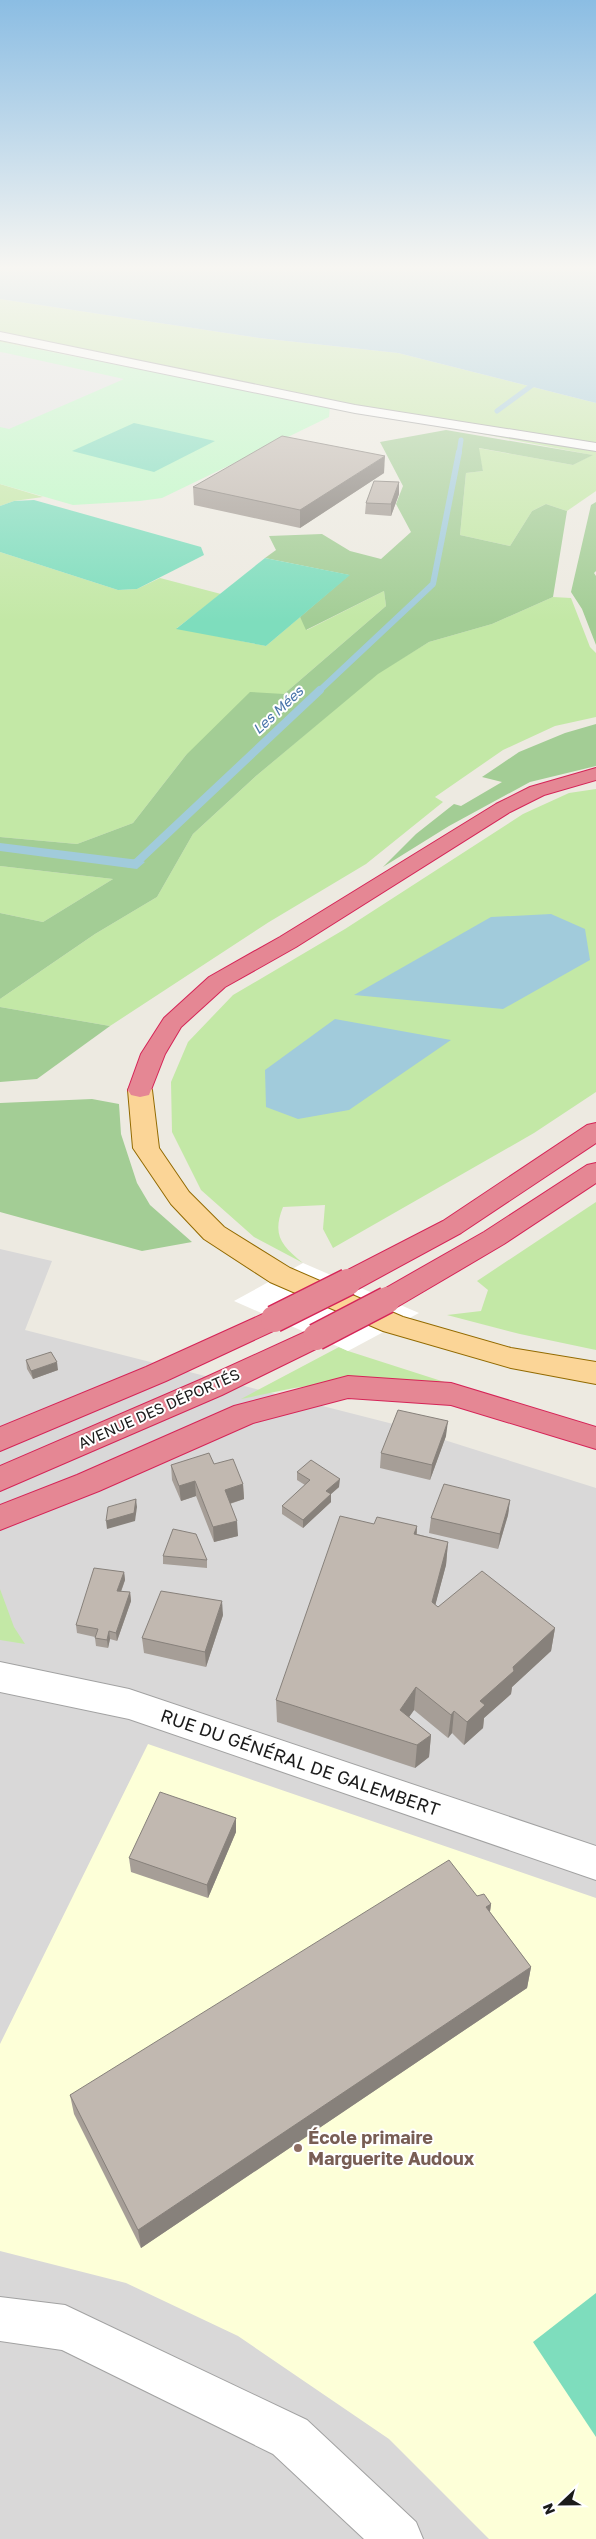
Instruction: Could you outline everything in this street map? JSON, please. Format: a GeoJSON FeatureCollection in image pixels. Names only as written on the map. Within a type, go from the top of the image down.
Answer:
{"type":"FeatureCollection","features":[{"type":"Feature","properties":{"kind":"highway"},"geometry":{"type":"LineString","coordinates":[[140,1090],[153,1054],[172,1023],[217,982],[288,942],[503,808],[537,790],[591,777]]}},
{"type":"Feature","properties":{"kind":"highway"},"geometry":{"type":"LineString","coordinates":[[0,1440],[218,1346],[348,1282],[452,1227],[596,1131]]}},
{"type":"Feature","properties":{"kind":"highway","name":"AVENUE DES DÉPORTÉS"},"geometry":{"type":"LineString","coordinates":[[0,1479],[212,1387],[316,1337],[387,1300],[494,1238],[596,1171]]}},
{"type":"Feature","properties":{"kind":"highway"},"geometry":{"type":"LineString","coordinates":[[0,1518],[88,1483],[245,1414],[348,1387],[451,1394],[596,1438]]}},
{"type":"Feature","properties":{"kind":"main road"},"geometry":{"type":"LineString","coordinates":[[140,1090],[146,1148],[180,1198],[214,1233],[280,1275],[393,1324],[510,1358],[596,1373]]}},
{"type":"Feature","properties":{"kind":"street"},"geometry":{"type":"LineString","coordinates":[[241,385],[355,409],[596,447]]}},
{"type":"Feature","properties":{"kind":"street","name":"RUE DU GÉNÉRAL DE GALEMBERT"},"geometry":{"type":"LineString","coordinates":[[0,1678],[129,1704],[596,1863]]}},
{"type":"Feature","properties":{"kind":"street"},"geometry":{"type":"LineString","coordinates":[[0,2319],[65,2328],[290,2436],[398,2539]]}},
{"type":"Feature","properties":{"kind":"shaded area"},"geometry":{"type":"Polygon","coordinates":[[[0,385],[109,385],[9,429],[0,427],[0,385]]]}},
{"type":"Feature","properties":{"kind":"shaded area"},"geometry":{"type":"Polygon","coordinates":[[[0,1249],[52,1261],[25,1330],[397,1425],[596,1488],[596,2539],[0,2539],[0,1249]]]}},
{"type":"Feature","properties":{"kind":"shaded area","name":"École primaire Marguerite Audoux"},"geometry":{"type":"Polygon","coordinates":[[[148,1744],[596,1898],[596,2539],[489,2539],[389,2439],[238,2336],[126,2283],[0,2251],[0,2044],[148,1744]]]}},
{"type":"Feature","properties":{"kind":"green space"},"geometry":{"type":"Polygon","coordinates":[[[0,385],[224,385],[330,406],[329,417],[162,498],[73,505],[0,484],[0,385]]]}},
{"type":"Feature","properties":{"kind":"green space"},"geometry":{"type":"Polygon","coordinates":[[[228,385],[527,385],[596,403],[596,491],[567,511],[546,504],[532,511],[510,546],[460,535],[466,473],[483,471],[478,448],[573,465],[592,455],[228,385]]]}},
{"type":"Feature","properties":{"kind":"green space"},"geometry":{"type":"Polygon","coordinates":[[[134,423],[215,441],[154,472],[72,451],[134,423]]]}},
{"type":"Feature","properties":{"kind":"green space"},"geometry":{"type":"Polygon","coordinates":[[[446,430],[593,455],[573,465],[479,448],[483,471],[466,473],[460,535],[510,546],[532,511],[546,504],[567,511],[553,597],[492,624],[429,642],[378,674],[256,776],[193,834],[157,897],[95,934],[0,999],[0,913],[43,922],[113,879],[0,866],[0,837],[77,844],[133,823],[186,755],[250,692],[284,694],[386,606],[384,591],[306,630],[300,617],[349,575],[265,558],[276,550],[269,536],[322,534],[350,551],[381,559],[411,532],[396,504],[403,486],[380,442],[446,430]]]}},
{"type":"Feature","properties":{"kind":"green space"},"geometry":{"type":"Polygon","coordinates":[[[0,484],[43,497],[14,501],[0,506],[0,484]]]}},
{"type":"Feature","properties":{"kind":"green space"},"geometry":{"type":"Polygon","coordinates":[[[34,500],[201,547],[204,555],[137,589],[118,590],[0,552],[0,506],[14,501],[34,500]]]}},
{"type":"Feature","properties":{"kind":"green space"},"geometry":{"type":"Polygon","coordinates":[[[596,502],[596,571],[594,573],[596,576],[596,645],[582,609],[571,592],[591,505],[596,502]]]}},
{"type":"Feature","properties":{"kind":"green space"},"geometry":{"type":"Polygon","coordinates":[[[0,552],[118,590],[137,589],[160,578],[221,594],[177,628],[266,646],[300,617],[307,630],[384,591],[386,606],[284,694],[186,755],[133,823],[77,844],[0,837],[0,552]]]}},
{"type":"Feature","properties":{"kind":"green space"},"geometry":{"type":"Polygon","coordinates":[[[265,558],[350,575],[266,646],[176,629],[265,558]]]}},
{"type":"Feature","properties":{"kind":"green space"},"geometry":{"type":"Polygon","coordinates":[[[553,597],[571,598],[590,647],[596,653],[596,717],[555,726],[503,750],[435,797],[443,802],[366,864],[269,922],[110,1026],[0,1007],[0,999],[95,934],[157,897],[193,834],[256,776],[378,673],[429,642],[492,624],[553,597]]]}},
{"type":"Feature","properties":{"kind":"green space"},"geometry":{"type":"Polygon","coordinates":[[[596,724],[596,766],[530,782],[449,826],[383,867],[416,834],[454,804],[461,806],[502,782],[482,777],[519,752],[565,733],[596,724]]]}},
{"type":"Feature","properties":{"kind":"green space"},"geometry":{"type":"Polygon","coordinates":[[[596,789],[596,1092],[534,1133],[333,1248],[323,1229],[325,1205],[283,1207],[278,1225],[281,1239],[289,1251],[303,1263],[254,1237],[201,1190],[172,1132],[171,1082],[188,1042],[233,995],[345,929],[523,814],[569,793],[596,789]]]}},
{"type":"Feature","properties":{"kind":"green space"},"geometry":{"type":"Polygon","coordinates":[[[0,866],[113,879],[43,922],[0,913],[0,866]]]}},
{"type":"Feature","properties":{"kind":"green space"},"geometry":{"type":"Polygon","coordinates":[[[0,1007],[110,1026],[37,1079],[0,1082],[0,1007]]]}},
{"type":"Feature","properties":{"kind":"green space"},"geometry":{"type":"Polygon","coordinates":[[[92,1099],[119,1104],[121,1134],[137,1183],[150,1205],[192,1242],[142,1251],[0,1212],[0,1103],[92,1099]]]}},
{"type":"Feature","properties":{"kind":"green space"},"geometry":{"type":"Polygon","coordinates":[[[596,1202],[596,1350],[520,1334],[447,1315],[481,1311],[488,1290],[477,1281],[596,1202]]]}},
{"type":"Feature","properties":{"kind":"green space"},"geometry":{"type":"Polygon","coordinates":[[[339,1347],[457,1386],[371,1378],[294,1388],[241,1399],[339,1347]]]}},
{"type":"Feature","properties":{"kind":"green space"},"geometry":{"type":"Polygon","coordinates":[[[0,1589],[14,1627],[25,1644],[0,1640],[0,1589]]]}},
{"type":"Feature","properties":{"kind":"green space"},"geometry":{"type":"Polygon","coordinates":[[[596,2293],[596,2437],[533,2342],[596,2293]]]}},
{"type":"Feature","properties":{"kind":"water"},"geometry":{"type":"Polygon","coordinates":[[[527,385],[596,385],[596,403],[527,385]]]}},
{"type":"Feature","properties":{"kind":"water"},"geometry":{"type":"Polygon","coordinates":[[[0,843],[145,862],[137,869],[0,851],[0,843]]]}},
{"type":"Feature","properties":{"kind":"water"},"geometry":{"type":"Polygon","coordinates":[[[551,914],[585,929],[590,960],[503,1009],[354,995],[491,917],[551,914]]]}},
{"type":"Feature","properties":{"kind":"water"},"geometry":{"type":"Polygon","coordinates":[[[335,1019],[451,1040],[349,1110],[298,1119],[266,1107],[265,1070],[335,1019]]]}},
{"type":"Feature","properties":{"kind":"pier"},"geometry":{"type":"Polygon","coordinates":[[[303,1263],[419,1313],[348,1351],[234,1301],[303,1263]]]}},
{"type":"Feature","properties":{"kind":"building"},"geometry":{"type":"Polygon","coordinates":[[[282,436],[385,456],[300,510],[193,487],[282,436]]]}},
{"type":"Feature","properties":{"kind":"building"},"geometry":{"type":"Polygon","coordinates":[[[374,481],[399,482],[391,504],[366,503],[374,481]]]}},
{"type":"Feature","properties":{"kind":"building"},"geometry":{"type":"Polygon","coordinates":[[[51,1352],[57,1362],[31,1371],[26,1360],[51,1352]]]}},
{"type":"Feature","properties":{"kind":"building"},"geometry":{"type":"Polygon","coordinates":[[[398,1410],[448,1421],[432,1465],[381,1453],[398,1410]]]}},
{"type":"Feature","properties":{"kind":"building"},"geometry":{"type":"Polygon","coordinates":[[[209,1453],[214,1464],[233,1459],[243,1484],[225,1490],[237,1521],[213,1527],[195,1481],[179,1486],[171,1465],[209,1453]]]}},
{"type":"Feature","properties":{"kind":"building"},"geometry":{"type":"Polygon","coordinates":[[[311,1460],[340,1479],[326,1491],[331,1494],[303,1520],[282,1506],[310,1480],[297,1472],[311,1460]]]}},
{"type":"Feature","properties":{"kind":"building"},"geometry":{"type":"Polygon","coordinates":[[[444,1484],[510,1500],[500,1534],[431,1518],[444,1484]]]}},
{"type":"Feature","properties":{"kind":"building"},"geometry":{"type":"Polygon","coordinates":[[[136,1499],[134,1513],[106,1521],[108,1507],[136,1499]]]}},
{"type":"Feature","properties":{"kind":"building"},"geometry":{"type":"Polygon","coordinates":[[[340,1516],[374,1524],[377,1517],[417,1526],[414,1534],[448,1542],[432,1602],[438,1607],[482,1571],[555,1628],[513,1667],[514,1671],[480,1701],[485,1705],[467,1722],[454,1711],[451,1715],[416,1687],[400,1710],[431,1735],[417,1745],[276,1700],[340,1516]]]}},
{"type":"Feature","properties":{"kind":"building"},"geometry":{"type":"Polygon","coordinates":[[[173,1529],[196,1534],[207,1560],[163,1556],[173,1529]]]}},
{"type":"Feature","properties":{"kind":"building"},"geometry":{"type":"Polygon","coordinates":[[[94,1568],[124,1572],[117,1591],[130,1592],[116,1633],[109,1631],[107,1640],[95,1638],[98,1629],[76,1625],[94,1568]]]}},
{"type":"Feature","properties":{"kind":"building"},"geometry":{"type":"Polygon","coordinates":[[[161,1591],[222,1601],[205,1652],[142,1638],[161,1591]]]}},
{"type":"Feature","properties":{"kind":"building"},"geometry":{"type":"Polygon","coordinates":[[[160,1792],[236,1818],[207,1885],[129,1858],[160,1792]]]}},
{"type":"Feature","properties":{"kind":"building"},"geometry":{"type":"Polygon","coordinates":[[[449,1860],[477,1896],[484,1894],[491,1904],[486,1907],[531,1967],[138,2230],[70,2095],[449,1860]]]}},
{"type":"Feature","properties":{"kind":"waterway","name":"Les Mées"},"geometry":{"type":"LineString","coordinates":[[497,411],[532,385]]}},
{"type":"Feature","properties":{"kind":"waterway","name":"Les Mées"},"geometry":{"type":"LineString","coordinates":[[459,453],[461,440]]}},
{"type":"Feature","properties":{"kind":"waterway","name":"Les Mées"},"geometry":{"type":"LineString","coordinates":[[319,691],[433,584],[459,452]]}},
{"type":"Feature","properties":{"kind":"waterway","name":"Les Mées"},"geometry":{"type":"LineString","coordinates":[[126,863],[135,864],[320,690]]}},
{"type":"Feature","properties":{"kind":"place","name":"École primaire Marguerite Audoux"},"geometry":{"type":"Point","coordinates":[298,2148]}}]}
